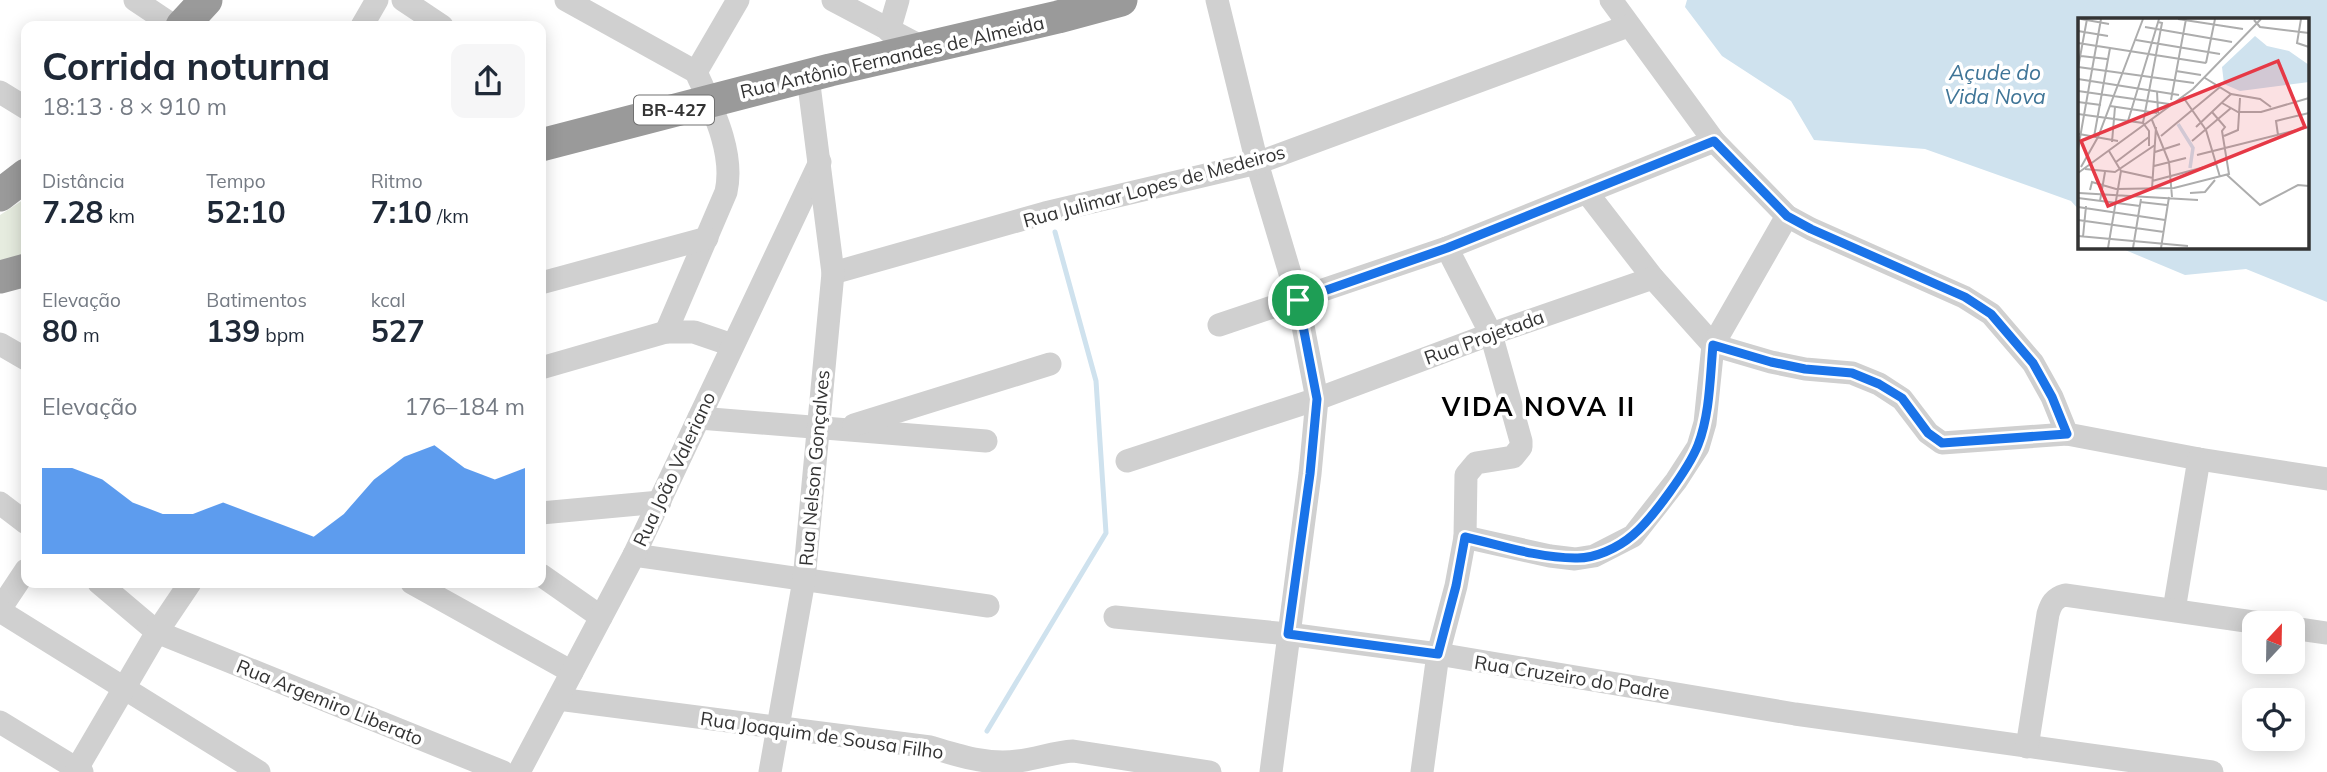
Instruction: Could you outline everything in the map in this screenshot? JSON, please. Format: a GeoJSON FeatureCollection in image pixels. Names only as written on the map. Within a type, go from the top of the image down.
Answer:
{"type":"FeatureCollection","features":[{"type":"Feature","properties":{"kind":"highway"},"geometry":{"type":"LineString","coordinates":[[187,21],[206,0]]}},
{"type":"Feature","properties":{"kind":"highway","name":"Rua Antônio Fernandes de Almeida"},"geometry":{"type":"LineString","coordinates":[[546,143],[702,86],[808,77],[1121,0]]}},
{"type":"Feature","properties":{"kind":"highway"},"geometry":{"type":"LineString","coordinates":[[0,277],[21,271]]}},
{"type":"Feature","properties":{"kind":"street"},"geometry":{"type":"LineString","coordinates":[[365,21],[377,0]]}},
{"type":"Feature","properties":{"kind":"street"},"geometry":{"type":"LineString","coordinates":[[403,0],[434,21]]}},
{"type":"Feature","properties":{"kind":"street"},"geometry":{"type":"LineString","coordinates":[[566,0],[702,86],[726,150],[728,183],[666,332]]}},
{"type":"Feature","properties":{"kind":"street"},"geometry":{"type":"LineString","coordinates":[[702,86],[738,0]]}},
{"type":"Feature","properties":{"kind":"street"},"geometry":{"type":"LineString","coordinates":[[833,0],[922,47]]}},
{"type":"Feature","properties":{"kind":"street"},"geometry":{"type":"LineString","coordinates":[[890,31],[898,0]]}},
{"type":"Feature","properties":{"kind":"street"},"geometry":{"type":"LineString","coordinates":[[1217,0],[1257,163],[1298,300],[1317,399],[1310,474],[1271,772]]}},
{"type":"Feature","properties":{"kind":"street"},"geometry":{"type":"LineString","coordinates":[[1611,0],[1714,141],[1787,216],[1965,297],[1991,314],[2033,363],[2052,397],[2067,434]]}},
{"type":"Feature","properties":{"kind":"street"},"geometry":{"type":"LineString","coordinates":[[146,3],[168,21]]}},
{"type":"Feature","properties":{"kind":"street","name":"Rua Julimar Lopes de Medeiros"},"geometry":{"type":"LineString","coordinates":[[833,273],[1045,213],[1257,163],[1628,26]]}},
{"type":"Feature","properties":{"kind":"street","name":"Rua Nelson Gonçalves"},"geometry":{"type":"LineString","coordinates":[[770,772],[830,428],[833,273],[808,77]]}},
{"type":"Feature","properties":{"kind":"street"},"geometry":{"type":"LineString","coordinates":[[0,92],[21,105]]}},
{"type":"Feature","properties":{"kind":"street"},"geometry":{"type":"LineString","coordinates":[[1219,325],[1447,248],[1588,194],[1714,141]]}},
{"type":"Feature","properties":{"kind":"street","name":"Rua João Valeriano"},"geometry":{"type":"LineString","coordinates":[[519,772],[634,555],[820,162]]}},
{"type":"Feature","properties":{"kind":"street"},"geometry":{"type":"LineString","coordinates":[[1588,194],[1653,278],[1713,345],[1805,369],[1852,373],[1879,384],[1902,398],[1928,433],[1942,443],[2067,434],[2199,459],[2327,479]]}},
{"type":"Feature","properties":{"kind":"street"},"geometry":{"type":"LineString","coordinates":[[1465,537],[1550,556],[1575,558],[1594,556],[1633,536],[1676,481],[1698,447],[1704,423],[1713,345],[1787,216]]}},
{"type":"Feature","properties":{"kind":"street"},"geometry":{"type":"LineString","coordinates":[[546,282],[707,238]]}},
{"type":"Feature","properties":{"kind":"street"},"geometry":{"type":"LineString","coordinates":[[1422,772],[1438,654],[1456,586],[1465,537],[1466,475],[1476,463],[1513,457],[1521,447],[1491,334],[1447,248]]}},
{"type":"Feature","properties":{"kind":"street","name":"Rua Projetada"},"geometry":{"type":"LineString","coordinates":[[1127,461],[1317,399],[1491,334],[1653,278]]}},
{"type":"Feature","properties":{"kind":"street"},"geometry":{"type":"LineString","coordinates":[[546,367],[666,332],[694,332],[732,345]]}},
{"type":"Feature","properties":{"kind":"street"},"geometry":{"type":"LineString","coordinates":[[0,344],[21,356]]}},
{"type":"Feature","properties":{"kind":"street"},"geometry":{"type":"LineString","coordinates":[[830,428],[1049,364]]}},
{"type":"Feature","properties":{"kind":"street"},"geometry":{"type":"LineString","coordinates":[[699,418],[986,441]]}},
{"type":"Feature","properties":{"kind":"street"},"geometry":{"type":"LineString","coordinates":[[2174,610],[2199,459]]}},
{"type":"Feature","properties":{"kind":"street"},"geometry":{"type":"LineString","coordinates":[[546,513],[660,502]]}},
{"type":"Feature","properties":{"kind":"street"},"geometry":{"type":"LineString","coordinates":[[0,503],[21,519]]}},
{"type":"Feature","properties":{"kind":"street"},"geometry":{"type":"LineString","coordinates":[[634,555],[988,606]]}},
{"type":"Feature","properties":{"kind":"street"},"geometry":{"type":"LineString","coordinates":[[21,578],[0,610],[259,772]]}},
{"type":"Feature","properties":{"kind":"street"},"geometry":{"type":"LineString","coordinates":[[546,578],[601,617]]}},
{"type":"Feature","properties":{"kind":"street","name":"Rua Argemiro Liberato"},"geometry":{"type":"LineString","coordinates":[[105,588],[157,632],[503,772]]}},
{"type":"Feature","properties":{"kind":"street"},"geometry":{"type":"LineString","coordinates":[[0,722],[78,771],[124,687],[187,588]]}},
{"type":"Feature","properties":{"kind":"street"},"geometry":{"type":"LineString","coordinates":[[421,588],[572,672]]}},
{"type":"Feature","properties":{"kind":"street"},"geometry":{"type":"LineString","coordinates":[[2027,747],[2048,614],[2053,601],[2065,596],[2242,620]]}},
{"type":"Feature","properties":{"kind":"street","name":"Rua Cruzeiro do Padre"},"geometry":{"type":"LineString","coordinates":[[1115,617],[1288,634],[1438,654],[1795,714],[2212,772]]}},
{"type":"Feature","properties":{"kind":"street"},"geometry":{"type":"LineString","coordinates":[[2305,630],[2327,633]]}},
{"type":"Feature","properties":{"kind":"street","name":"Rua Joaquim de Sousa Filho"},"geometry":{"type":"LineString","coordinates":[[558,699],[930,747],[978,761],[1015,762],[1055,752],[1073,751],[1210,772]]}},
{"type":"Feature","properties":{"kind":"shaded area"},"geometry":{"type":"Polygon","coordinates":[[[21,201],[21,259],[0,265],[0,215],[21,201]]]}},
{"type":"Feature","properties":{"kind":"water","name":"Açude do Vida Nova"},"geometry":{"type":"Polygon","coordinates":[[[1687,0],[2327,0],[2327,302],[2246,269],[2185,275],[2120,248],[2310,248],[2310,18],[2078,18],[2078,209],[2071,201],[1925,149],[1814,140],[1791,101],[1722,56],[1685,7],[1687,0]]]}},
{"type":"Feature","properties":{"kind":"waterway"},"geometry":{"type":"LineString","coordinates":[[987,731],[1106,533],[1096,381],[1055,232]]}},
{"type":"Feature","properties":{"kind":"district","name":"VIDA NOVA II"},"geometry":{"type":"Point","coordinates":[1539,407]}},
{"type":"Feature","properties":{"kind":"route"},"geometry":{"type":"LineString","coordinates":[[1714,141],[1787,216],[1965,297],[1991,314],[2033,363],[2052,397],[2067,434],[1942,443],[1928,433],[1902,398],[1879,384],[1852,373],[1805,369],[1713,345],[1704,423],[1698,447],[1676,481],[1633,536],[1594,556],[1575,558],[1550,556],[1465,537],[1451,608],[1438,654],[1288,634],[1310,474],[1317,399],[1298,300],[1447,248],[1588,194],[1714,141]]}}]}
